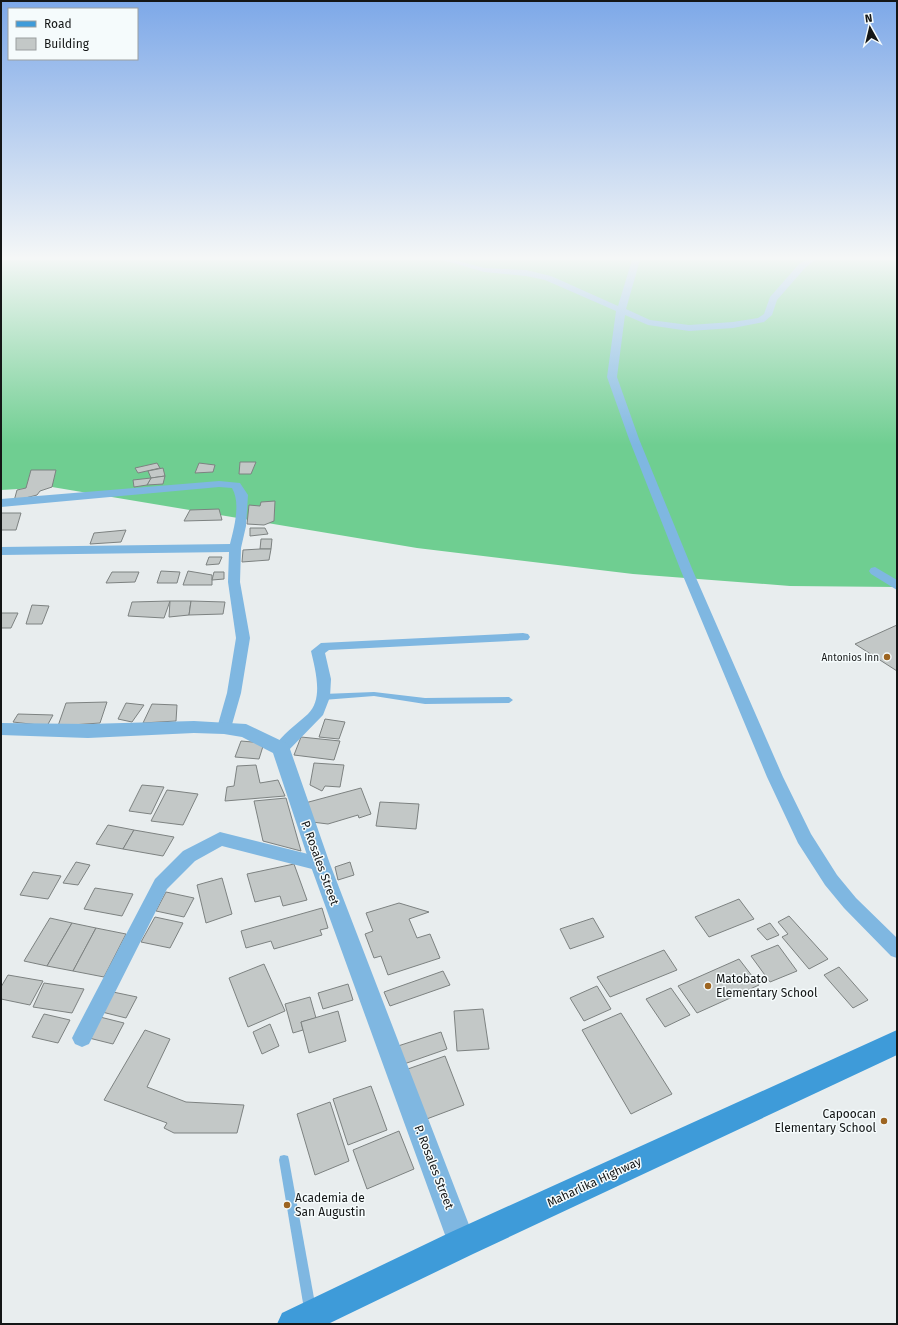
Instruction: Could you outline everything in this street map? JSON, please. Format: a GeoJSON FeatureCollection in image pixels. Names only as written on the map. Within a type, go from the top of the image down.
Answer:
{"type":"FeatureCollection","features":[{"type":"Feature","properties":{"kind":"main road","name":"Maharlika Highway"},"geometry":{"type":"LineString","coordinates":[[302,1320],[462,1243],[897,1042]]}},
{"type":"Feature","properties":{"kind":"street"},"geometry":{"type":"LineString","coordinates":[[620,322],[612,377],[616,392],[674,540],[775,777],[804,838],[831,880],[850,903],[897,950]]}},
{"type":"Feature","properties":{"kind":"street"},"geometry":{"type":"LineString","coordinates":[[648,322],[689,328],[733,325],[751,322]]}},
{"type":"Feature","properties":{"kind":"street"},"geometry":{"type":"LineString","coordinates":[[1,503],[219,484],[236,485],[242,495],[240,526],[235,548],[234,582],[242,638],[235,687],[224,728]]}},
{"type":"Feature","properties":{"kind":"street"},"geometry":{"type":"LineString","coordinates":[[1,551],[235,548]]}},
{"type":"Feature","properties":{"kind":"street"},"geometry":{"type":"LineString","coordinates":[[875,571],[897,586]]}},
{"type":"Feature","properties":{"kind":"street"},"geometry":{"type":"LineString","coordinates":[[1,729],[88,731],[194,727],[224,728],[246,731],[281,749],[297,730],[316,715],[323,697],[324,679],[318,651],[326,646],[523,637]]}},
{"type":"Feature","properties":{"kind":"street","name":"P. Rosales Street"},"geometry":{"type":"LineString","coordinates":[[281,749],[320,864],[462,1243]]}},
{"type":"Feature","properties":{"kind":"street"},"geometry":{"type":"LineString","coordinates":[[82,1038],[161,884],[189,856],[220,839],[241,843],[320,864]]}},
{"type":"Feature","properties":{"kind":"lane"},"geometry":{"type":"LineString","coordinates":[[323,697],[374,694],[426,701],[509,700]]}},
{"type":"Feature","properties":{"kind":"lane"},"geometry":{"type":"LineString","coordinates":[[284,1160],[302,1320]]}},
{"type":"Feature","properties":{"kind":"green space"},"geometry":{"type":"Polygon","coordinates":[[[1,322],[897,322],[897,587],[790,586],[633,574],[417,548],[52,487],[1,490],[1,322]]]}},
{"type":"Feature","properties":{"kind":"building"},"geometry":{"type":"Polygon","coordinates":[[[240,462],[256,462],[251,474],[239,474],[240,462]]]}},
{"type":"Feature","properties":{"kind":"building"},"geometry":{"type":"Polygon","coordinates":[[[157,463],[160,468],[138,473],[135,468],[157,463]]]}},
{"type":"Feature","properties":{"kind":"building"},"geometry":{"type":"Polygon","coordinates":[[[199,463],[215,465],[213,472],[195,473],[199,463]]]}},
{"type":"Feature","properties":{"kind":"building"},"geometry":{"type":"Polygon","coordinates":[[[163,468],[165,476],[151,478],[148,471],[163,468]]]}},
{"type":"Feature","properties":{"kind":"building"},"geometry":{"type":"Polygon","coordinates":[[[31,470],[56,470],[52,487],[40,491],[37,495],[14,501],[17,490],[26,488],[31,470]]]}},
{"type":"Feature","properties":{"kind":"building"},"geometry":{"type":"Polygon","coordinates":[[[165,476],[163,484],[147,485],[151,478],[165,476]]]}},
{"type":"Feature","properties":{"kind":"building"},"geometry":{"type":"Polygon","coordinates":[[[151,478],[147,485],[134,487],[133,480],[151,478]]]}},
{"type":"Feature","properties":{"kind":"building"},"geometry":{"type":"Polygon","coordinates":[[[275,501],[274,521],[264,525],[247,524],[249,505],[260,506],[261,502],[275,501]]]}},
{"type":"Feature","properties":{"kind":"building"},"geometry":{"type":"Polygon","coordinates":[[[219,509],[222,520],[184,521],[190,510],[219,509]]]}},
{"type":"Feature","properties":{"kind":"building"},"geometry":{"type":"Polygon","coordinates":[[[1,513],[21,513],[16,530],[1,530],[1,513]]]}},
{"type":"Feature","properties":{"kind":"building"},"geometry":{"type":"Polygon","coordinates":[[[250,528],[265,528],[268,534],[250,536],[250,528]]]}},
{"type":"Feature","properties":{"kind":"building"},"geometry":{"type":"Polygon","coordinates":[[[126,530],[121,542],[90,544],[94,533],[126,530]]]}},
{"type":"Feature","properties":{"kind":"building"},"geometry":{"type":"Polygon","coordinates":[[[261,539],[272,539],[271,549],[260,549],[261,539]]]}},
{"type":"Feature","properties":{"kind":"building"},"geometry":{"type":"Polygon","coordinates":[[[271,549],[269,560],[242,562],[243,550],[271,549]]]}},
{"type":"Feature","properties":{"kind":"building"},"geometry":{"type":"Polygon","coordinates":[[[209,557],[222,557],[219,564],[206,565],[209,557]]]}},
{"type":"Feature","properties":{"kind":"building"},"geometry":{"type":"Polygon","coordinates":[[[161,571],[180,572],[177,583],[157,583],[161,571]]]}},
{"type":"Feature","properties":{"kind":"building"},"geometry":{"type":"Polygon","coordinates":[[[188,571],[212,575],[212,585],[183,585],[188,571]]]}},
{"type":"Feature","properties":{"kind":"building"},"geometry":{"type":"Polygon","coordinates":[[[112,572],[139,572],[135,582],[106,583],[112,572]]]}},
{"type":"Feature","properties":{"kind":"building"},"geometry":{"type":"Polygon","coordinates":[[[214,572],[224,572],[224,579],[212,580],[214,572]]]}},
{"type":"Feature","properties":{"kind":"building"},"geometry":{"type":"Polygon","coordinates":[[[170,601],[164,618],[128,616],[132,602],[170,601]]]}},
{"type":"Feature","properties":{"kind":"building"},"geometry":{"type":"Polygon","coordinates":[[[170,601],[191,601],[189,615],[169,617],[170,601]]]}},
{"type":"Feature","properties":{"kind":"building"},"geometry":{"type":"Polygon","coordinates":[[[191,601],[225,602],[223,614],[189,615],[191,601]]]}},
{"type":"Feature","properties":{"kind":"building"},"geometry":{"type":"Polygon","coordinates":[[[32,605],[49,606],[42,624],[26,624],[32,605]]]}},
{"type":"Feature","properties":{"kind":"building"},"geometry":{"type":"Polygon","coordinates":[[[1,613],[18,613],[11,628],[1,628],[1,613]]]}},
{"type":"Feature","properties":{"kind":"building","name":"Antonios Inn"},"geometry":{"type":"Polygon","coordinates":[[[897,625],[897,671],[855,644],[897,625]]]}},
{"type":"Feature","properties":{"kind":"building"},"geometry":{"type":"Polygon","coordinates":[[[107,702],[100,723],[58,726],[66,703],[107,702]]]}},
{"type":"Feature","properties":{"kind":"building"},"geometry":{"type":"Polygon","coordinates":[[[126,703],[144,705],[132,722],[118,719],[126,703]]]}},
{"type":"Feature","properties":{"kind":"building"},"geometry":{"type":"Polygon","coordinates":[[[152,704],[177,705],[176,721],[143,723],[152,704]]]}},
{"type":"Feature","properties":{"kind":"building"},"geometry":{"type":"Polygon","coordinates":[[[18,714],[53,715],[47,726],[13,722],[18,714]]]}},
{"type":"Feature","properties":{"kind":"building"},"geometry":{"type":"Polygon","coordinates":[[[325,719],[345,722],[339,739],[319,737],[325,719]]]}},
{"type":"Feature","properties":{"kind":"building"},"geometry":{"type":"Polygon","coordinates":[[[301,737],[340,741],[334,760],[294,755],[301,737]]]}},
{"type":"Feature","properties":{"kind":"building"},"geometry":{"type":"Polygon","coordinates":[[[241,741],[264,743],[259,759],[235,757],[241,741]]]}},
{"type":"Feature","properties":{"kind":"building"},"geometry":{"type":"Polygon","coordinates":[[[314,763],[344,765],[340,787],[325,786],[322,791],[310,785],[314,763]]]}},
{"type":"Feature","properties":{"kind":"building"},"geometry":{"type":"Polygon","coordinates":[[[256,765],[260,783],[278,780],[285,796],[225,801],[227,787],[234,786],[237,766],[256,765]]]}},
{"type":"Feature","properties":{"kind":"building"},"geometry":{"type":"Polygon","coordinates":[[[142,785],[164,787],[151,814],[129,811],[142,785]]]}},
{"type":"Feature","properties":{"kind":"building"},"geometry":{"type":"Polygon","coordinates":[[[361,788],[371,814],[359,818],[358,815],[328,824],[312,822],[305,803],[361,788]]]}},
{"type":"Feature","properties":{"kind":"building"},"geometry":{"type":"Polygon","coordinates":[[[167,790],[198,794],[183,825],[151,821],[167,790]]]}},
{"type":"Feature","properties":{"kind":"building"},"geometry":{"type":"Polygon","coordinates":[[[286,798],[301,851],[263,841],[254,801],[286,798]]]}},
{"type":"Feature","properties":{"kind":"building"},"geometry":{"type":"Polygon","coordinates":[[[380,802],[419,804],[416,829],[376,826],[380,802]]]}},
{"type":"Feature","properties":{"kind":"building"},"geometry":{"type":"Polygon","coordinates":[[[108,825],[134,830],[123,849],[96,844],[108,825]]]}},
{"type":"Feature","properties":{"kind":"building"},"geometry":{"type":"Polygon","coordinates":[[[134,830],[174,837],[163,856],[123,849],[134,830]]]}},
{"type":"Feature","properties":{"kind":"building"},"geometry":{"type":"Polygon","coordinates":[[[76,862],[90,865],[78,885],[63,883],[76,862]]]}},
{"type":"Feature","properties":{"kind":"building"},"geometry":{"type":"Polygon","coordinates":[[[350,862],[354,875],[338,880],[335,867],[350,862]]]}},
{"type":"Feature","properties":{"kind":"building"},"geometry":{"type":"Polygon","coordinates":[[[294,864],[307,900],[283,906],[280,896],[255,902],[247,874],[294,864]]]}},
{"type":"Feature","properties":{"kind":"building"},"geometry":{"type":"Polygon","coordinates":[[[33,872],[61,876],[48,899],[20,895],[33,872]]]}},
{"type":"Feature","properties":{"kind":"building"},"geometry":{"type":"Polygon","coordinates":[[[222,878],[232,914],[206,923],[197,885],[222,878]]]}},
{"type":"Feature","properties":{"kind":"building"},"geometry":{"type":"Polygon","coordinates":[[[95,888],[133,894],[122,916],[84,909],[95,888]]]}},
{"type":"Feature","properties":{"kind":"building"},"geometry":{"type":"Polygon","coordinates":[[[166,892],[194,898],[184,917],[156,911],[166,892]]]}},
{"type":"Feature","properties":{"kind":"building"},"geometry":{"type":"Polygon","coordinates":[[[739,899],[754,919],[709,937],[695,917],[739,899]]]}},
{"type":"Feature","properties":{"kind":"building"},"geometry":{"type":"Polygon","coordinates":[[[399,903],[429,912],[409,919],[417,938],[430,934],[440,958],[388,975],[381,956],[374,958],[365,934],[373,931],[366,913],[399,903]]]}},
{"type":"Feature","properties":{"kind":"building"},"geometry":{"type":"Polygon","coordinates":[[[322,908],[328,928],[320,930],[322,935],[274,949],[271,941],[246,948],[241,931],[322,908]]]}},
{"type":"Feature","properties":{"kind":"building"},"geometry":{"type":"Polygon","coordinates":[[[789,916],[828,959],[809,969],[782,937],[788,934],[778,922],[789,916]]]}},
{"type":"Feature","properties":{"kind":"building"},"geometry":{"type":"Polygon","coordinates":[[[155,917],[183,923],[170,948],[141,942],[155,917]]]}},
{"type":"Feature","properties":{"kind":"building"},"geometry":{"type":"Polygon","coordinates":[[[50,918],[72,923],[47,966],[24,961],[50,918]]]}},
{"type":"Feature","properties":{"kind":"building"},"geometry":{"type":"Polygon","coordinates":[[[593,918],[604,937],[570,949],[560,929],[593,918]]]}},
{"type":"Feature","properties":{"kind":"building"},"geometry":{"type":"Polygon","coordinates":[[[72,923],[96,928],[73,971],[47,966],[72,923]]]}},
{"type":"Feature","properties":{"kind":"building"},"geometry":{"type":"Polygon","coordinates":[[[770,923],[779,935],[767,940],[757,929],[770,923]]]}},
{"type":"Feature","properties":{"kind":"building"},"geometry":{"type":"Polygon","coordinates":[[[96,928],[126,934],[104,977],[73,971],[96,928]]]}},
{"type":"Feature","properties":{"kind":"building"},"geometry":{"type":"Polygon","coordinates":[[[778,945],[797,971],[770,982],[751,956],[778,945]]]}},
{"type":"Feature","properties":{"kind":"building"},"geometry":{"type":"Polygon","coordinates":[[[664,950],[677,970],[610,997],[597,977],[664,950]]]}},
{"type":"Feature","properties":{"kind":"building"},"geometry":{"type":"Polygon","coordinates":[[[739,959],[759,985],[697,1013],[678,986],[739,959]]]}},
{"type":"Feature","properties":{"kind":"building"},"geometry":{"type":"Polygon","coordinates":[[[264,964],[285,1011],[248,1027],[229,978],[264,964]]]}},
{"type":"Feature","properties":{"kind":"building"},"geometry":{"type":"Polygon","coordinates":[[[839,967],[868,1000],[853,1008],[824,975],[839,967]]]}},
{"type":"Feature","properties":{"kind":"building"},"geometry":{"type":"Polygon","coordinates":[[[443,971],[450,985],[390,1006],[384,992],[443,971]]]}},
{"type":"Feature","properties":{"kind":"building"},"geometry":{"type":"Polygon","coordinates":[[[8,975],[43,981],[30,1005],[1,999],[1,987],[8,975]]]}},
{"type":"Feature","properties":{"kind":"building"},"geometry":{"type":"Polygon","coordinates":[[[44,983],[84,989],[72,1013],[33,1007],[44,983]]]}},
{"type":"Feature","properties":{"kind":"building"},"geometry":{"type":"Polygon","coordinates":[[[348,984],[353,1000],[323,1009],[318,993],[348,984]]]}},
{"type":"Feature","properties":{"kind":"building"},"geometry":{"type":"Polygon","coordinates":[[[597,986],[611,1009],[584,1021],[570,998],[597,986]]]}},
{"type":"Feature","properties":{"kind":"building"},"geometry":{"type":"Polygon","coordinates":[[[671,988],[690,1015],[665,1027],[646,999],[671,988]]]}},
{"type":"Feature","properties":{"kind":"building"},"geometry":{"type":"Polygon","coordinates":[[[113,992],[137,997],[126,1018],[102,1012],[113,992]]]}},
{"type":"Feature","properties":{"kind":"building"},"geometry":{"type":"Polygon","coordinates":[[[310,997],[316,1018],[301,1022],[303,1030],[293,1033],[285,1004],[310,997]]]}},
{"type":"Feature","properties":{"kind":"building"},"geometry":{"type":"Polygon","coordinates":[[[483,1009],[489,1049],[457,1051],[454,1011],[483,1009]]]}},
{"type":"Feature","properties":{"kind":"building"},"geometry":{"type":"Polygon","coordinates":[[[338,1011],[346,1041],[309,1053],[301,1022],[338,1011]]]}},
{"type":"Feature","properties":{"kind":"building"},"geometry":{"type":"Polygon","coordinates":[[[621,1013],[672,1094],[631,1114],[582,1030],[621,1013]]]}},
{"type":"Feature","properties":{"kind":"building"},"geometry":{"type":"Polygon","coordinates":[[[44,1014],[70,1020],[58,1043],[32,1037],[44,1014]]]}},
{"type":"Feature","properties":{"kind":"building"},"geometry":{"type":"Polygon","coordinates":[[[100,1017],[124,1023],[113,1044],[89,1038],[100,1017]]]}},
{"type":"Feature","properties":{"kind":"building"},"geometry":{"type":"Polygon","coordinates":[[[270,1024],[279,1046],[262,1054],[253,1032],[270,1024]]]}},
{"type":"Feature","properties":{"kind":"building"},"geometry":{"type":"Polygon","coordinates":[[[145,1030],[170,1039],[147,1087],[186,1102],[244,1105],[237,1133],[174,1133],[164,1128],[167,1123],[104,1100],[145,1030]]]}},
{"type":"Feature","properties":{"kind":"building"},"geometry":{"type":"Polygon","coordinates":[[[441,1032],[447,1049],[404,1064],[398,1046],[441,1032]]]}},
{"type":"Feature","properties":{"kind":"building"},"geometry":{"type":"Polygon","coordinates":[[[445,1056],[464,1105],[424,1120],[405,1070],[445,1056]]]}},
{"type":"Feature","properties":{"kind":"building"},"geometry":{"type":"Polygon","coordinates":[[[371,1086],[387,1130],[348,1145],[333,1099],[371,1086]]]}},
{"type":"Feature","properties":{"kind":"building"},"geometry":{"type":"Polygon","coordinates":[[[330,1102],[349,1161],[315,1175],[297,1114],[330,1102]]]}},
{"type":"Feature","properties":{"kind":"building"},"geometry":{"type":"Polygon","coordinates":[[[399,1131],[414,1169],[367,1189],[353,1150],[399,1131]]]}},
{"type":"Feature","properties":{"kind":"place","name":"Antonios Inn"},"geometry":{"type":"Point","coordinates":[887,657]}},
{"type":"Feature","properties":{"kind":"place","name":"Matobato Elementary School"},"geometry":{"type":"Point","coordinates":[708,986]}},
{"type":"Feature","properties":{"kind":"place","name":"Capoocan Elementary School"},"geometry":{"type":"Point","coordinates":[884,1121]}},
{"type":"Feature","properties":{"kind":"place","name":"Academia de San Augustin"},"geometry":{"type":"Point","coordinates":[287,1205]}}]}
